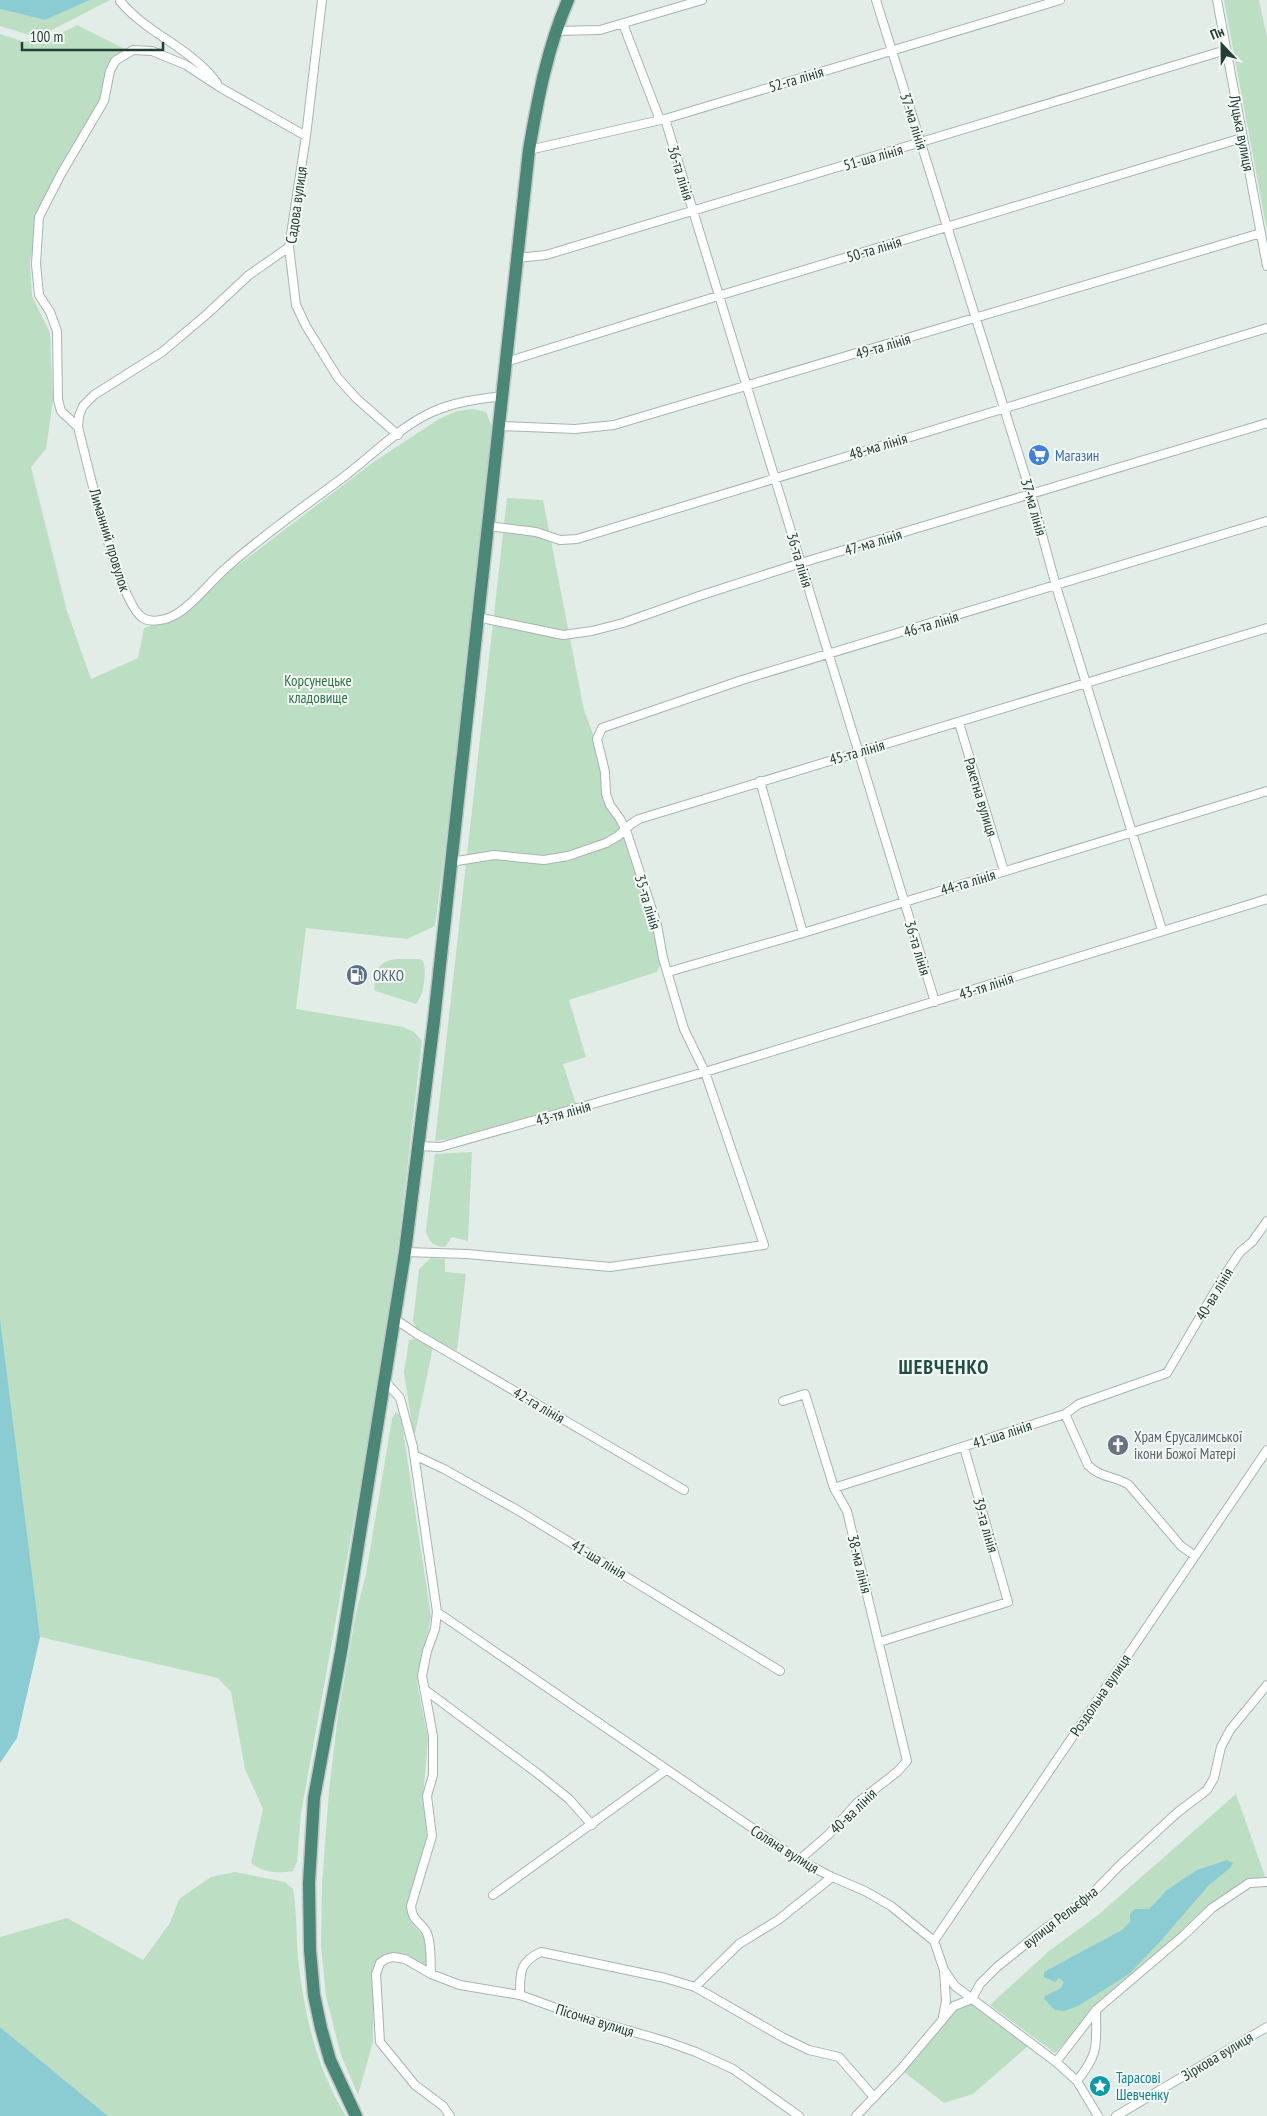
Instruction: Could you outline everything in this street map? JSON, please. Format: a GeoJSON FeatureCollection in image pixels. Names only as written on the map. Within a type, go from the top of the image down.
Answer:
{"type":"FeatureCollection","features":[{"type":"Feature","properties":{"kind":"highway"},"geometry":{"type":"LineString","coordinates":[[356,2116],[330,2060],[320,2028],[314,1995],[310,1950],[309,1883],[314,1798],[341,1652],[386,1382],[405,1252],[451,862],[529,150],[539,90],[555,31],[568,0]]}},
{"type":"Feature","properties":{"kind":"street","name":"Садова вулиця"},"geometry":{"type":"LineString","coordinates":[[322,0],[306,136],[289,247],[296,304],[306,326],[338,378],[357,399],[398,435]]}},
{"type":"Feature","properties":{"kind":"street"},"geometry":{"type":"LineString","coordinates":[[555,31],[600,30],[702,0]]}},
{"type":"Feature","properties":{"kind":"street","name":"37-ма лінія"},"geometry":{"type":"LineString","coordinates":[[876,0],[890,51],[921,143],[974,318],[1004,408],[1056,586],[1162,930]]}},
{"type":"Feature","properties":{"kind":"street","name":"52-га лінія"},"geometry":{"type":"LineString","coordinates":[[529,150],[662,119],[1060,0]]}},
{"type":"Feature","properties":{"kind":"street","name":"Луцька вулиця"},"geometry":{"type":"LineString","coordinates":[[1217,0],[1267,266]]}},
{"type":"Feature","properties":{"kind":"street"},"geometry":{"type":"LineString","coordinates":[[120,1],[131,13],[204,67],[221,88]]}},
{"type":"Feature","properties":{"kind":"street","name":"36-та лінія"},"geometry":{"type":"LineString","coordinates":[[623,24],[662,119],[692,209],[935,1002]]}},
{"type":"Feature","properties":{"kind":"street"},"geometry":{"type":"LineString","coordinates":[[78,427],[61,411],[58,400],[57,331],[50,312],[39,295],[36,264],[39,217],[61,174],[104,101],[110,70],[115,60],[132,50],[152,51],[186,65],[221,88],[306,136]]}},
{"type":"Feature","properties":{"kind":"street","name":"51-ша лінія"},"geometry":{"type":"LineString","coordinates":[[518,258],[546,255],[692,209],[921,143],[1226,50]]}},
{"type":"Feature","properties":{"kind":"street","name":"50-та лінія"},"geometry":{"type":"LineString","coordinates":[[506,362],[1242,138]]}},
{"type":"Feature","properties":{"kind":"street","name":"49-та лінія"},"geometry":{"type":"LineString","coordinates":[[500,426],[594,428],[638,419],[1261,233]]}},
{"type":"Feature","properties":{"kind":"street"},"geometry":{"type":"LineString","coordinates":[[78,427],[79,416],[83,406],[94,395],[162,352],[250,275],[289,247]]}},
{"type":"Feature","properties":{"kind":"street","name":"48-ма лінія"},"geometry":{"type":"LineString","coordinates":[[488,526],[536,532],[560,540],[577,539],[773,477],[1267,328]]}},
{"type":"Feature","properties":{"kind":"street","name":"Лиманний провулок"},"geometry":{"type":"LineString","coordinates":[[78,427],[114,562],[130,603],[143,618],[150,621],[173,616],[187,606],[226,568],[428,414],[449,405],[503,396]]}},
{"type":"Feature","properties":{"kind":"street","name":"47-ма лінія"},"geometry":{"type":"LineString","coordinates":[[477,617],[563,635],[623,623],[801,563],[1267,423]]}},
{"type":"Feature","properties":{"kind":"street","name":"46-та лінія"},"geometry":{"type":"LineString","coordinates":[[599,733],[607,725],[742,680],[828,656],[1267,521]]}},
{"type":"Feature","properties":{"kind":"street","name":"45-та лінія"},"geometry":{"type":"LineString","coordinates":[[451,862],[494,855],[544,860],[560,858],[606,842],[639,820],[760,781],[959,723],[1267,628]]}},
{"type":"Feature","properties":{"kind":"street","name":"Ракетна вулиця"},"geometry":{"type":"LineString","coordinates":[[959,723],[1004,871]]}},
{"type":"Feature","properties":{"kind":"street","name":"35-та лінія"},"geometry":{"type":"LineString","coordinates":[[599,733],[597,745],[605,772],[606,794],[610,805],[626,830],[657,924],[663,958],[684,1029],[705,1072]]}},
{"type":"Feature","properties":{"kind":"street"},"geometry":{"type":"LineString","coordinates":[[760,781],[803,933]]}},
{"type":"Feature","properties":{"kind":"street","name":"44-та лінія"},"geometry":{"type":"LineString","coordinates":[[668,972],[803,933],[1267,791]]}},
{"type":"Feature","properties":{"kind":"street","name":"43-тя лінія"},"geometry":{"type":"LineString","coordinates":[[418,1146],[440,1147],[473,1139],[705,1072],[1267,899]]}},
{"type":"Feature","properties":{"kind":"street"},"geometry":{"type":"LineString","coordinates":[[405,1252],[467,1254],[610,1267],[764,1245],[705,1072]]}},
{"type":"Feature","properties":{"kind":"street","name":"40-ва лінія"},"geometry":{"type":"LineString","coordinates":[[1167,1373],[1224,1276],[1240,1252],[1252,1242],[1267,1221]]}},
{"type":"Feature","properties":{"kind":"street","name":"42-га лінія"},"geometry":{"type":"LineString","coordinates":[[395,1319],[417,1334],[684,1490]]}},
{"type":"Feature","properties":{"kind":"street","name":"41-ша лінія"},"geometry":{"type":"LineString","coordinates":[[834,1488],[1065,1414],[1078,1404],[1167,1373]]}},
{"type":"Feature","properties":{"kind":"street"},"geometry":{"type":"LineString","coordinates":[[386,1382],[400,1398],[414,1455],[437,1612],[435,1629],[427,1651],[422,1676],[434,1736],[433,1774],[427,1796],[432,1836],[411,1906],[411,1915],[426,1931],[430,1942],[431,1974]]}},
{"type":"Feature","properties":{"kind":"street","name":"38-ма лінія"},"geometry":{"type":"LineString","coordinates":[[783,1401],[805,1394],[834,1488],[847,1511],[907,1761]]}},
{"type":"Feature","properties":{"kind":"street"},"geometry":{"type":"LineString","coordinates":[[1065,1414],[1088,1465],[1100,1475],[1120,1479],[1129,1485],[1181,1546],[1194,1556]]}},
{"type":"Feature","properties":{"kind":"street","name":"39-та лінія"},"geometry":{"type":"LineString","coordinates":[[878,1642],[1008,1602],[964,1447]]}},
{"type":"Feature","properties":{"kind":"street","name":"Роздольна вулиця"},"geometry":{"type":"LineString","coordinates":[[934,1941],[1267,1450]]}},
{"type":"Feature","properties":{"kind":"street","name":"41-ша лінія"},"geometry":{"type":"LineString","coordinates":[[414,1455],[444,1469],[519,1511],[780,1671]]}},
{"type":"Feature","properties":{"kind":"street","name":"Соляна вулиця"},"geometry":{"type":"LineString","coordinates":[[437,1612],[799,1860],[892,1906],[934,1941]]}},
{"type":"Feature","properties":{"kind":"street","name":"вулиця Рельєфна"},"geometry":{"type":"LineString","coordinates":[[856,2116],[873,2096],[901,2069],[954,2006],[972,1999],[980,1984],[997,1967],[1089,1897],[1178,1812],[1207,1790],[1214,1778],[1221,1747],[1230,1730],[1267,1685]]}},
{"type":"Feature","properties":{"kind":"street"},"geometry":{"type":"LineString","coordinates":[[424,1689],[537,1773],[569,1799],[592,1825]]}},
{"type":"Feature","properties":{"kind":"street","name":"40-ва лінія"},"geometry":{"type":"LineString","coordinates":[[799,1860],[828,1835],[857,1803],[897,1772],[907,1761]]}},
{"type":"Feature","properties":{"kind":"street"},"geometry":{"type":"LineString","coordinates":[[493,1895],[666,1770]]}},
{"type":"Feature","properties":{"kind":"street"},"geometry":{"type":"LineString","coordinates":[[695,1987],[739,1944],[778,1920],[832,1877]]}},
{"type":"Feature","properties":{"kind":"street"},"geometry":{"type":"LineString","coordinates":[[1056,2062],[1096,2010],[1184,1935],[1212,1908],[1249,1883],[1267,1882]]}},
{"type":"Feature","properties":{"kind":"street"},"geometry":{"type":"LineString","coordinates":[[934,1941],[944,1970],[946,2001],[942,2019]]}},
{"type":"Feature","properties":{"kind":"street"},"geometry":{"type":"LineString","coordinates":[[520,1995],[521,1969],[532,1956],[541,1952],[665,1978],[695,1987],[784,2038],[809,2050],[839,2057],[873,2096]]}},
{"type":"Feature","properties":{"kind":"street","name":"Пісочна вулиця"},"geometry":{"type":"LineString","coordinates":[[450,2116],[443,2106],[415,2085],[380,2042],[376,1974],[380,1963],[386,1959],[405,1959],[431,1974],[460,1985],[520,1995],[578,2016],[696,2052],[733,2069],[800,2116]]}},
{"type":"Feature","properties":{"kind":"street"},"geometry":{"type":"LineString","coordinates":[[944,1970],[955,1986],[1056,2062],[1077,2081],[1098,2116]]}},
{"type":"Feature","properties":{"kind":"street"},"geometry":{"type":"LineString","coordinates":[[1077,2081],[1091,2064],[1096,2052],[1096,2010]]}},
{"type":"Feature","properties":{"kind":"street","name":"Зіркова вулиця"},"geometry":{"type":"LineString","coordinates":[[1116,2116],[1267,2027]]}},
{"type":"Feature","properties":{"kind":"green space"},"geometry":{"type":"Polygon","coordinates":[[[90,0],[110,0],[50,31],[29,35],[0,26],[0,9],[45,20],[90,0]]]}},
{"type":"Feature","properties":{"kind":"green space"},"geometry":{"type":"Polygon","coordinates":[[[1224,0],[1259,0],[1267,37],[1267,231],[1224,0]]]}},
{"type":"Feature","properties":{"kind":"green space","name":"Корсунецьке кладовище"},"geometry":{"type":"Polygon","coordinates":[[[77,25],[125,49],[109,62],[101,102],[37,216],[30,263],[32,296],[50,333],[53,400],[46,449],[31,467],[67,611],[91,679],[138,658],[144,628],[177,619],[221,578],[375,461],[439,419],[457,411],[473,409],[486,412],[493,429],[465,699],[435,926],[407,939],[306,928],[296,1009],[403,1027],[414,1032],[422,1041],[397,1256],[380,1376],[301,1813],[297,1862],[293,1871],[288,1872],[265,1870],[251,1863],[263,1809],[245,1769],[231,1692],[218,1678],[40,1637],[0,1318],[0,34],[25,42],[60,34],[77,25]]]}},
{"type":"Feature","properties":{"kind":"green space"},"geometry":{"type":"Polygon","coordinates":[[[507,498],[543,500],[584,710],[597,745],[606,794],[626,830],[663,958],[657,972],[569,1000],[586,1057],[563,1064],[576,1104],[455,1138],[435,1141],[507,498]]]}},
{"type":"Feature","properties":{"kind":"green space"},"geometry":{"type":"Polygon","coordinates":[[[400,959],[420,959],[423,961],[425,977],[423,990],[416,1004],[375,991],[376,975],[378,968],[382,964],[387,961],[400,959]]]}},
{"type":"Feature","properties":{"kind":"green space"},"geometry":{"type":"Polygon","coordinates":[[[472,1152],[468,1241],[452,1237],[445,1247],[437,1246],[428,1238],[426,1230],[435,1154],[472,1152]]]}},
{"type":"Feature","properties":{"kind":"green space"},"geometry":{"type":"Polygon","coordinates":[[[431,1258],[445,1259],[445,1272],[466,1274],[457,1351],[419,1332],[413,1322],[419,1269],[431,1258]]]}},
{"type":"Feature","properties":{"kind":"green space"},"geometry":{"type":"Polygon","coordinates":[[[417,1338],[433,1347],[414,1438],[404,1372],[409,1340],[417,1338]]]}},
{"type":"Feature","properties":{"kind":"green space"},"geometry":{"type":"Polygon","coordinates":[[[396,1412],[401,1417],[431,1617],[417,1682],[428,1739],[423,1797],[428,1836],[406,1910],[411,1922],[426,1940],[427,1968],[405,1954],[391,1953],[381,1957],[374,1968],[373,2042],[358,2095],[341,2055],[326,1996],[321,1946],[322,1884],[329,1791],[338,1715],[356,1613],[366,1574],[392,1419],[396,1412]]]}},
{"type":"Feature","properties":{"kind":"green space"},"geometry":{"type":"Polygon","coordinates":[[[1236,1794],[1267,1882],[1249,1883],[1212,1908],[1096,2010],[1055,2053],[990,2005],[1049,1951],[1098,1915],[1236,1794]]]}},
{"type":"Feature","properties":{"kind":"green space"},"geometry":{"type":"Polygon","coordinates":[[[235,1872],[285,1882],[293,1889],[298,1958],[308,2020],[319,2059],[346,2116],[108,2116],[0,2027],[0,1937],[67,1918],[143,1960],[170,1923],[179,1899],[211,1877],[235,1872]]]}},
{"type":"Feature","properties":{"kind":"green space"},"geometry":{"type":"Polygon","coordinates":[[[971,2004],[1028,2046],[973,2094],[944,2103],[903,2071],[936,2035],[955,2010],[971,2004]]]}},
{"type":"Feature","properties":{"kind":"water"},"geometry":{"type":"Polygon","coordinates":[[[0,0],[90,0],[45,20],[0,9],[0,0]]]}},
{"type":"Feature","properties":{"kind":"water"},"geometry":{"type":"Polygon","coordinates":[[[0,1318],[40,1637],[17,1738],[0,1763],[0,1318]]]}},
{"type":"Feature","properties":{"kind":"water"},"geometry":{"type":"Polygon","coordinates":[[[1227,1860],[1233,1863],[1230,1868],[1209,1885],[1158,1944],[1129,1974],[1078,2006],[1064,2011],[1055,2010],[1044,1999],[1045,1996],[1061,1988],[1064,1982],[1059,1978],[1055,1982],[1044,1977],[1044,1972],[1122,1930],[1130,1922],[1130,1914],[1135,1909],[1149,1909],[1167,1890],[1197,1870],[1227,1860]]]}},
{"type":"Feature","properties":{"kind":"water"},"geometry":{"type":"Polygon","coordinates":[[[0,2027],[108,2116],[0,2116],[0,2027]]]}},
{"type":"Feature","properties":{"kind":"place","name":"Магазин"},"geometry":{"type":"Point","coordinates":[1039,455]}},
{"type":"Feature","properties":{"kind":"place","name":"ОККО"},"geometry":{"type":"Point","coordinates":[357,975]}},
{"type":"Feature","properties":{"kind":"place","name":"Храм Єрусалимської ікони Божої Матері"},"geometry":{"type":"Point","coordinates":[1118,1445]}},
{"type":"Feature","properties":{"kind":"place","name":"Тарасові Шевченку"},"geometry":{"type":"Point","coordinates":[1100,2086]}},
{"type":"Feature","properties":{"kind":"district","name":"ШЕВЧЕНКО"},"geometry":{"type":"Point","coordinates":[944,1367]}}]}
